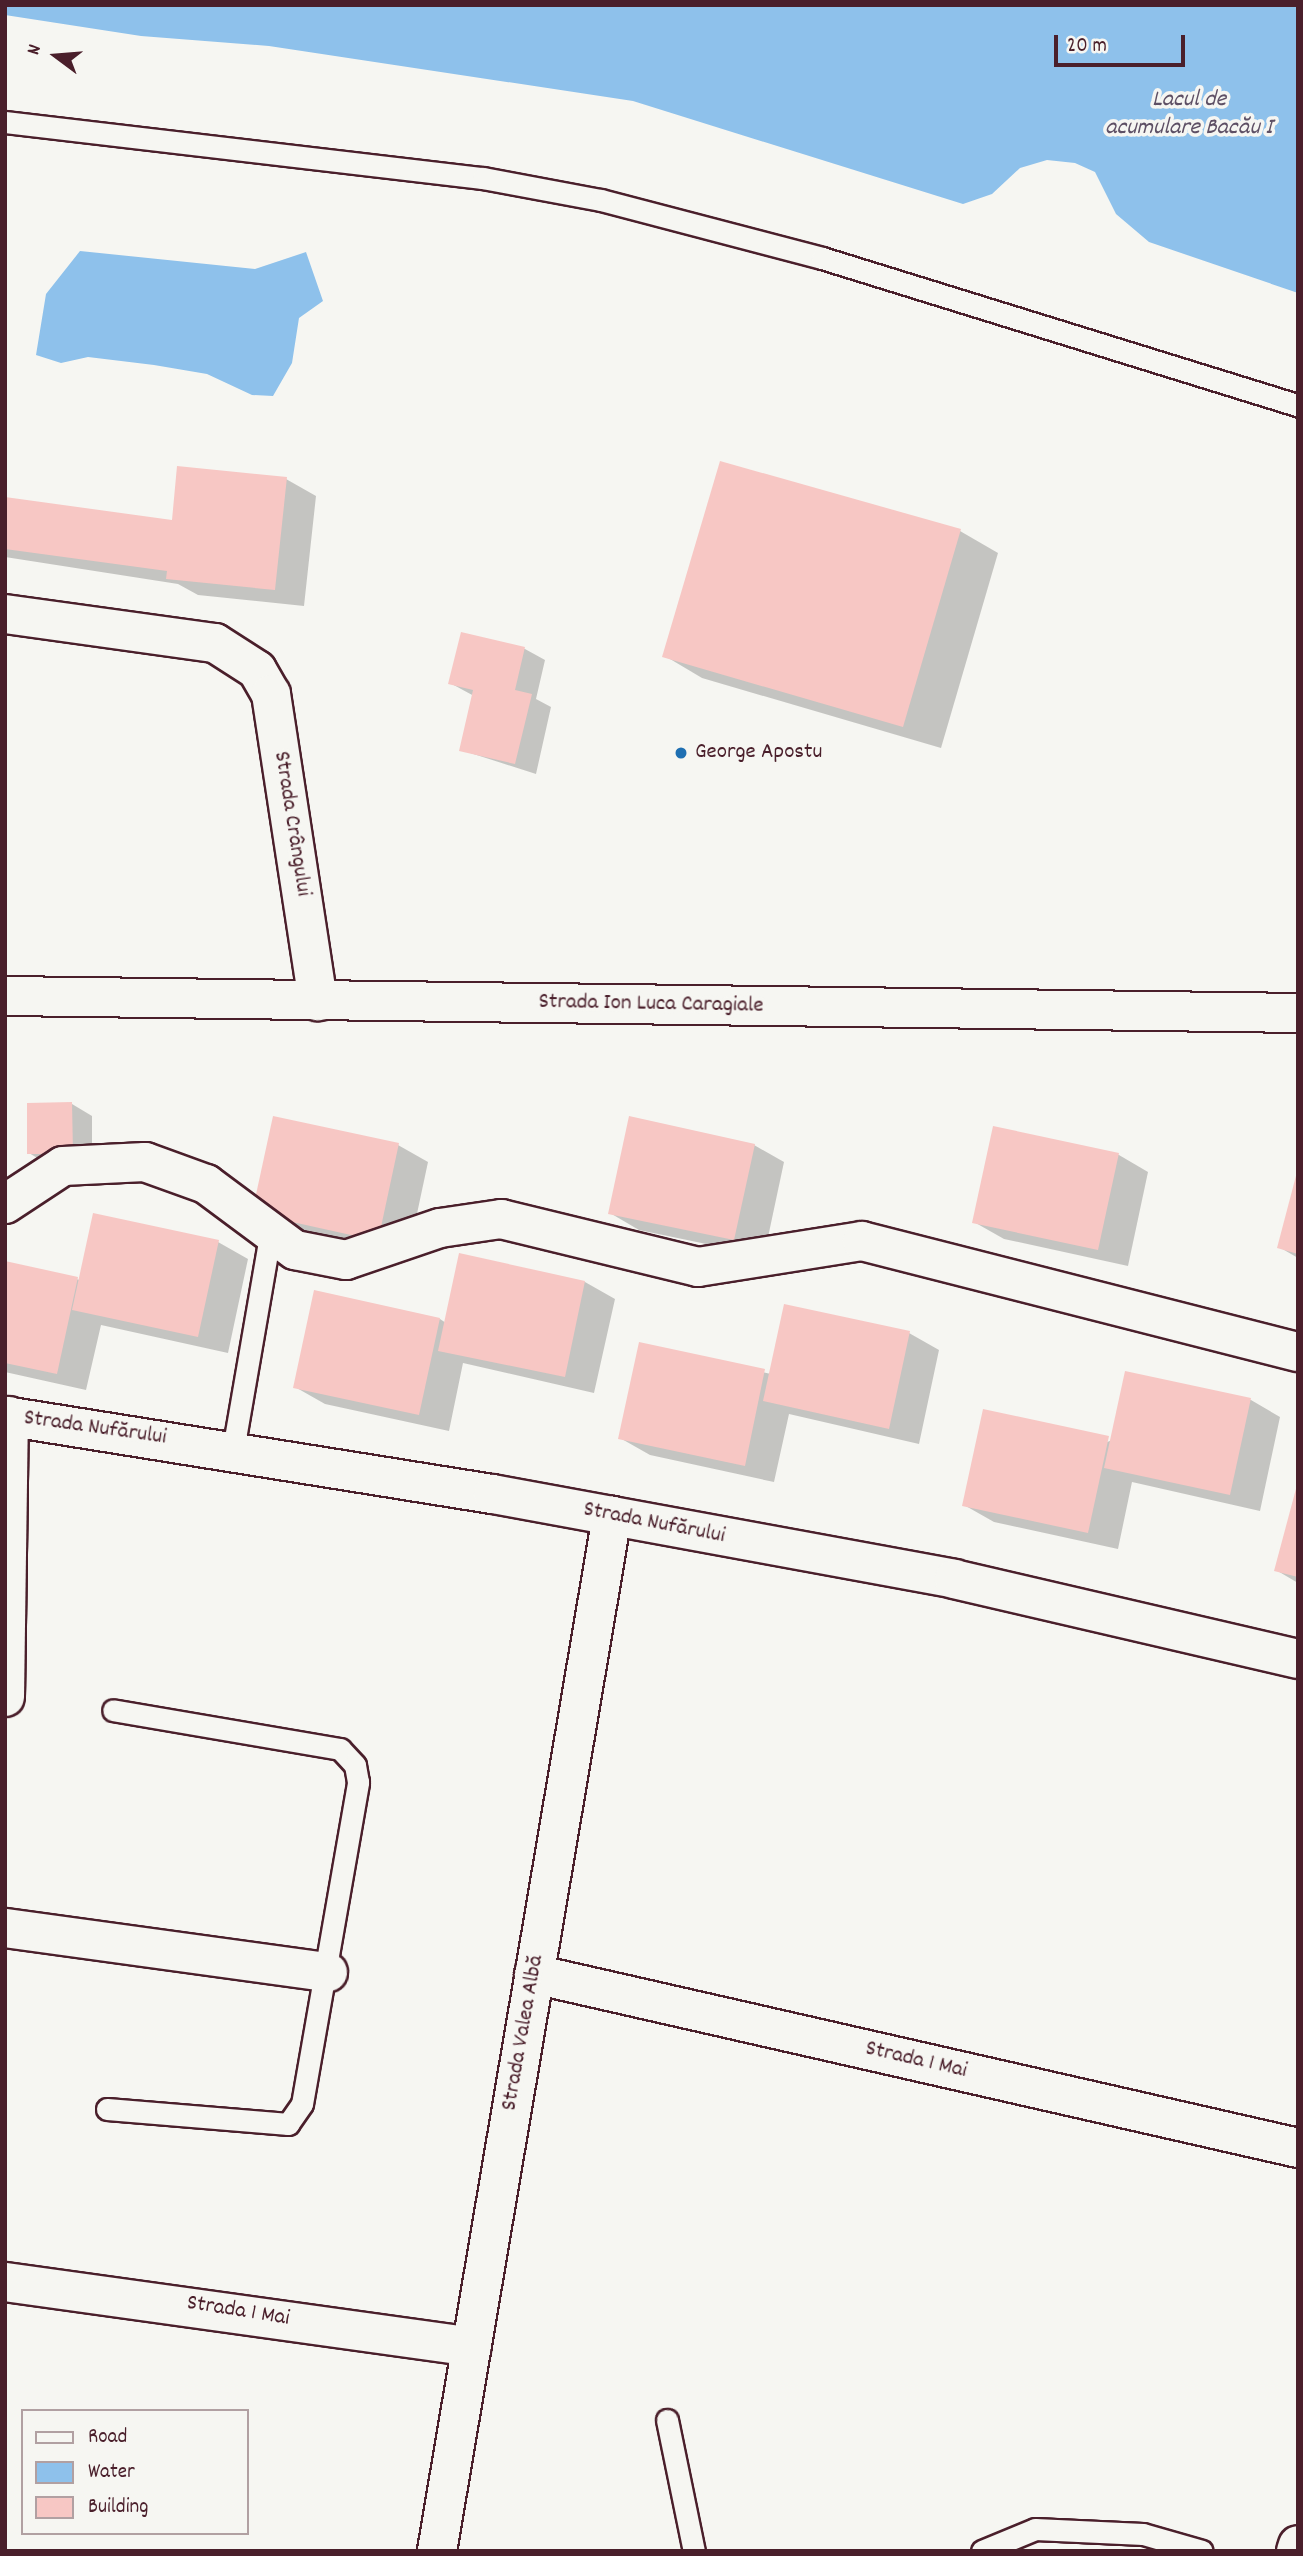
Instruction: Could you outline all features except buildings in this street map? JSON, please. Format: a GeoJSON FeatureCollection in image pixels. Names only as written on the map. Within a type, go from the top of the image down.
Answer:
{"type":"FeatureCollection","features":[{"type":"Feature","properties":{"kind":"street","name":"Strada Crângului"},"geometry":{"type":"LineString","coordinates":[[5,614],[200,640],[243,656],[271,694],[318,1000]]}},
{"type":"Feature","properties":{"kind":"street","name":"Strada Ion Luca Caragiale"},"geometry":{"type":"LineString","coordinates":[[5,996],[1298,1013]]}},
{"type":"Feature","properties":{"kind":"street"},"geometry":{"type":"LineString","coordinates":[[5,1204],[63,1166],[145,1162],[206,1184],[270,1235],[295,1250],[346,1260],[440,1228],[501,1219],[698,1267],[862,1241],[1298,1352]]}},
{"type":"Feature","properties":{"kind":"street"},"geometry":{"type":"LineString","coordinates":[[5,1697],[7,1416]]}},
{"type":"Feature","properties":{"kind":"street","name":"Strada Nufărului"},"geometry":{"type":"LineString","coordinates":[[7,1416],[233,1450],[954,1579],[1298,1659]]}},
{"type":"Feature","properties":{"kind":"street","name":"Strada Valea Albă"},"geometry":{"type":"LineString","coordinates":[[438,2551],[612,1516]]}},
{"type":"Feature","properties":{"kind":"street"},"geometry":{"type":"LineString","coordinates":[[5,1928],[328,1972]]}},
{"type":"Feature","properties":{"kind":"street","name":"Strada 1 Mai"},"geometry":{"type":"LineString","coordinates":[[534,1974],[1298,2148]]}},
{"type":"Feature","properties":{"kind":"street","name":"Strada 1 Mai"},"geometry":{"type":"LineString","coordinates":[[5,2282],[471,2347]]}},
{"type":"Feature","properties":{"kind":"street"},"geometry":{"type":"LineString","coordinates":[[1296,2551],[1298,2545]]}},
{"type":"Feature","properties":{"kind":"lane"},"geometry":{"type":"LineString","coordinates":[[5,122],[484,178],[601,200],[822,258],[1298,405]]}},
{"type":"Feature","properties":{"kind":"lane"},"geometry":{"type":"LineString","coordinates":[[233,1450],[270,1235]]}},
{"type":"Feature","properties":{"kind":"lane"},"geometry":{"type":"LineString","coordinates":[[107,2109],[288,2124],[302,2104],[328,1972],[358,1782],[355,1765],[340,1749],[113,1710]]}},
{"type":"Feature","properties":{"kind":"lane"},"geometry":{"type":"LineString","coordinates":[[667,2420],[694,2551]]}},
{"type":"Feature","properties":{"kind":"lane"},"geometry":{"type":"LineString","coordinates":[[982,2551],[1035,2529],[1143,2534],[1202,2551]]}},
{"type":"Feature","properties":{"kind":"water","name":"Lacul de acumulare Bacău I"},"geometry":{"type":"Polygon","coordinates":[[[5,5],[1298,5],[1298,293],[1149,242],[1116,214],[1095,172],[1075,163],[1047,160],[1020,168],[992,194],[963,204],[633,101],[269,46],[141,36],[5,15],[5,5]]]}},
{"type":"Feature","properties":{"kind":"water"},"geometry":{"type":"Polygon","coordinates":[[[80,251],[255,269],[306,252],[323,301],[299,318],[292,363],[273,396],[252,395],[207,374],[154,365],[88,357],[61,363],[36,355],[46,294],[80,251]]]}},
{"type":"Feature","properties":{"kind":"place","name":"George Apostu"},"geometry":{"type":"Point","coordinates":[681,753]}}]}
